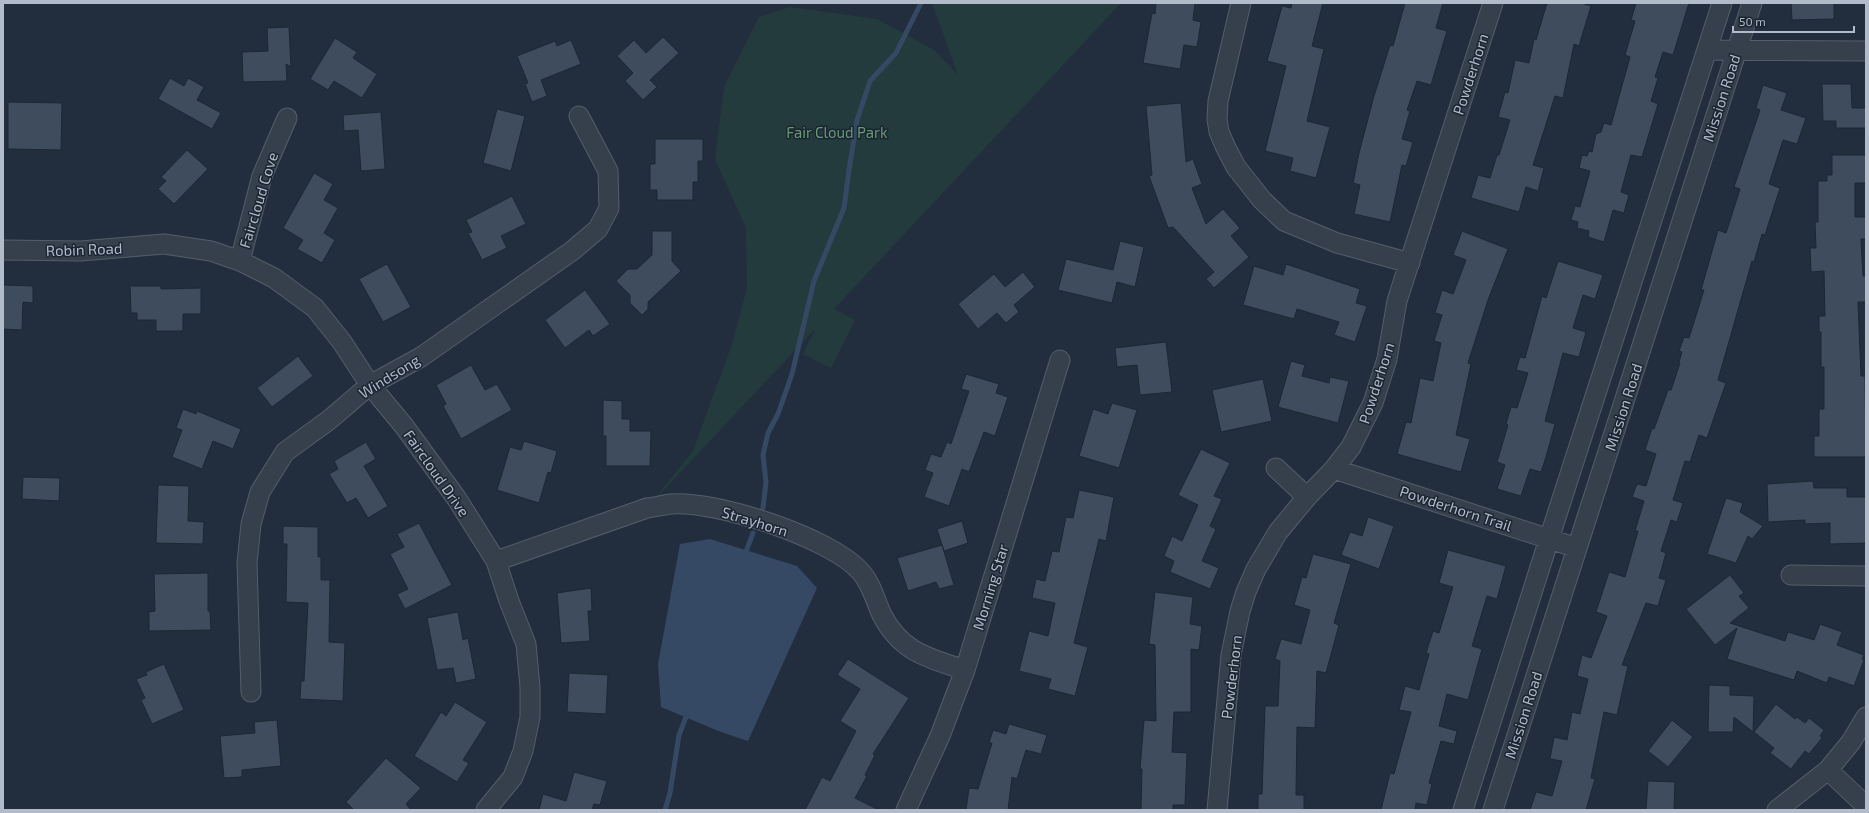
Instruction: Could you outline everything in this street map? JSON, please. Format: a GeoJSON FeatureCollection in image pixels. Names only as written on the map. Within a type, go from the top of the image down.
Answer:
{"type":"FeatureCollection","features":[{"type":"Feature","properties":{"kind":"street"},"geometry":{"type":"LineString","coordinates":[[1241,3],[1218,101],[1217,119],[1223,143],[1236,167],[1262,200],[1284,221],[1337,243],[1410,263]]}},
{"type":"Feature","properties":{"kind":"street","name":"Powderhorn"},"geometry":{"type":"LineString","coordinates":[[1217,810],[1232,655],[1240,611],[1256,569],[1267,549],[1278,532],[1307,497],[1334,469],[1351,448],[1373,403],[1387,359],[1397,301],[1493,3]]}},
{"type":"Feature","properties":{"kind":"street","name":"Mission Road"},"geometry":{"type":"LineString","coordinates":[[1464,810],[1549,538],[1635,276],[1722,3]]}},
{"type":"Feature","properties":{"kind":"street","name":"Mission Road"},"geometry":{"type":"LineString","coordinates":[[1493,810],[1752,3]]}},
{"type":"Feature","properties":{"kind":"street"},"geometry":{"type":"LineString","coordinates":[[1707,50],[1866,52]]}},
{"type":"Feature","properties":{"kind":"street","name":"Windsong"},"geometry":{"type":"LineString","coordinates":[[251,692],[247,563],[251,524],[260,492],[285,452],[329,420],[370,385],[421,357],[572,251],[598,229],[609,208],[608,171],[579,116]]}},
{"type":"Feature","properties":{"kind":"street","name":"Faircloud Cove"},"geometry":{"type":"LineString","coordinates":[[240,261],[262,176],[287,118]]}},
{"type":"Feature","properties":{"kind":"street","name":"Faircloud Drive"},"geometry":{"type":"LineString","coordinates":[[164,244],[211,251],[240,261],[274,278],[315,308],[342,342],[370,385],[404,426],[452,493],[496,561],[509,601],[526,644],[530,687],[530,717],[522,751],[513,777],[486,810]]}},
{"type":"Feature","properties":{"kind":"street","name":"Robin Road"},"geometry":{"type":"LineString","coordinates":[[3,250],[81,251],[164,244]]}},
{"type":"Feature","properties":{"kind":"street"},"geometry":{"type":"LineString","coordinates":[[1635,276],[1662,284]]}},
{"type":"Feature","properties":{"kind":"street","name":"Morning Star"},"geometry":{"type":"LineString","coordinates":[[906,810],[940,736],[965,670],[1060,360]]}},
{"type":"Feature","properties":{"kind":"street"},"geometry":{"type":"LineString","coordinates":[[1276,468],[1307,497]]}},
{"type":"Feature","properties":{"kind":"street","name":"Powderhorn Trail"},"geometry":{"type":"LineString","coordinates":[[1334,469],[1577,548]]}},
{"type":"Feature","properties":{"kind":"street","name":"Strayhorn"},"geometry":{"type":"LineString","coordinates":[[496,561],[647,508],[671,504],[706,506],[783,528],[816,541],[839,553],[860,572],[870,584],[882,614],[890,627],[908,647],[925,657],[965,670]]}},
{"type":"Feature","properties":{"kind":"street"},"geometry":{"type":"LineString","coordinates":[[1791,575],[1866,576]]}},
{"type":"Feature","properties":{"kind":"street"},"geometry":{"type":"LineString","coordinates":[[1777,810],[1828,770],[1851,742],[1866,717]]}},
{"type":"Feature","properties":{"kind":"street"},"geometry":{"type":"LineString","coordinates":[[1828,770],[1866,806]]}},
{"type":"Feature","properties":{"kind":"green space","name":"Fair Cloud Park"},"geometry":{"type":"Polygon","coordinates":[[[932,3],[1121,3],[834,309],[855,320],[831,368],[803,354],[815,329],[647,508],[693,451],[732,344],[747,288],[746,228],[715,159],[724,87],[759,17],[790,7],[877,19],[934,50],[958,75],[932,3]]]}},
{"type":"Feature","properties":{"kind":"water"},"geometry":{"type":"Polygon","coordinates":[[[710,539],[797,566],[817,588],[748,741],[721,732],[661,707],[658,664],[680,544],[710,539]]]}},
{"type":"Feature","properties":{"kind":"building"},"geometry":{"type":"Polygon","coordinates":[[[1156,3],[1195,3],[1193,20],[1201,22],[1197,47],[1184,45],[1180,69],[1143,63],[1152,13],[1155,14],[1156,3]]]}},
{"type":"Feature","properties":{"kind":"building"},"geometry":{"type":"Polygon","coordinates":[[[1292,3],[1323,3],[1312,46],[1324,49],[1307,121],[1330,127],[1316,178],[1290,171],[1293,158],[1265,151],[1286,66],[1267,61],[1282,6],[1291,8],[1292,3]]]}},
{"type":"Feature","properties":{"kind":"building"},"geometry":{"type":"Polygon","coordinates":[[[1405,3],[1443,3],[1436,28],[1447,31],[1431,85],[1417,81],[1407,110],[1410,111],[1402,139],[1413,142],[1406,166],[1402,165],[1390,222],[1354,214],[1360,185],[1353,183],[1359,153],[1374,96],[1390,45],[1393,46],[1405,3]]]}},
{"type":"Feature","properties":{"kind":"building"},"geometry":{"type":"Polygon","coordinates":[[[1547,3],[1581,3],[1591,6],[1579,46],[1574,44],[1563,98],[1555,96],[1533,165],[1544,168],[1538,191],[1526,187],[1519,212],[1471,198],[1478,175],[1490,178],[1497,155],[1499,155],[1510,120],[1498,117],[1505,92],[1508,93],[1515,60],[1529,63],[1534,39],[1536,40],[1547,3]]]}},
{"type":"Feature","properties":{"kind":"building"},"geometry":{"type":"Polygon","coordinates":[[[1636,3],[1689,3],[1673,55],[1663,52],[1655,77],[1658,78],[1651,101],[1658,104],[1642,157],[1631,155],[1621,192],[1629,195],[1624,213],[1613,210],[1604,242],[1588,237],[1589,231],[1577,228],[1578,222],[1571,220],[1575,206],[1580,207],[1590,171],[1579,168],[1582,155],[1587,156],[1589,151],[1592,152],[1596,134],[1601,132],[1604,123],[1611,125],[1630,57],[1625,55],[1635,21],[1631,20],[1636,3]]]}},
{"type":"Feature","properties":{"kind":"building"},"geometry":{"type":"Polygon","coordinates":[[[1791,3],[1834,3],[1834,19],[1792,20],[1791,3]]]}},
{"type":"Feature","properties":{"kind":"building"},"geometry":{"type":"Polygon","coordinates":[[[289,27],[291,67],[286,64],[287,81],[243,82],[242,52],[268,51],[267,28],[289,27]]]}},
{"type":"Feature","properties":{"kind":"building"},"geometry":{"type":"Polygon","coordinates":[[[663,37],[679,53],[650,80],[657,87],[643,100],[625,81],[633,73],[617,56],[634,40],[646,53],[663,37]]]}},
{"type":"Feature","properties":{"kind":"building"},"geometry":{"type":"Polygon","coordinates":[[[335,38],[357,52],[353,58],[377,74],[362,98],[334,81],[328,90],[310,79],[335,38]]]}},
{"type":"Feature","properties":{"kind":"building"},"geometry":{"type":"Polygon","coordinates":[[[571,40],[581,64],[541,80],[547,96],[532,102],[525,84],[528,83],[517,56],[555,41],[557,46],[571,40]]]}},
{"type":"Feature","properties":{"kind":"building"},"geometry":{"type":"Polygon","coordinates":[[[170,78],[184,86],[188,78],[204,87],[197,100],[221,113],[212,129],[158,99],[170,78]]]}},
{"type":"Feature","properties":{"kind":"building"},"geometry":{"type":"Polygon","coordinates":[[[1822,84],[1851,84],[1852,108],[1866,108],[1866,128],[1836,128],[1836,121],[1823,121],[1822,84]]]}},
{"type":"Feature","properties":{"kind":"building"},"geometry":{"type":"Polygon","coordinates":[[[1763,85],[1787,93],[1781,110],[1806,118],[1797,144],[1783,140],[1769,184],[1780,188],[1765,235],[1762,234],[1754,262],[1752,261],[1718,380],[1726,383],[1707,438],[1699,435],[1690,462],[1685,461],[1673,500],[1683,503],[1677,522],[1671,520],[1661,551],[1666,553],[1659,578],[1666,580],[1658,606],[1646,603],[1622,665],[1628,666],[1617,715],[1604,712],[1591,778],[1595,779],[1586,810],[1530,810],[1536,792],[1552,796],[1562,761],[1550,759],[1554,737],[1567,740],[1572,712],[1580,714],[1588,679],[1577,676],[1582,655],[1591,658],[1607,616],[1596,612],[1609,572],[1625,577],[1638,531],[1635,531],[1644,501],[1632,497],[1637,484],[1646,486],[1656,454],[1645,450],[1652,428],[1654,429],[1668,390],[1671,390],[1680,363],[1682,352],[1679,351],[1684,337],[1689,338],[1704,290],[1701,290],[1718,230],[1726,233],[1740,189],[1734,187],[1760,110],[1756,108],[1763,85]]]}},
{"type":"Feature","properties":{"kind":"building"},"geometry":{"type":"Polygon","coordinates":[[[8,102],[62,103],[61,150],[8,149],[8,102]]]}},
{"type":"Feature","properties":{"kind":"building"},"geometry":{"type":"Polygon","coordinates":[[[1181,103],[1186,162],[1193,159],[1202,184],[1192,188],[1206,224],[1223,209],[1240,228],[1231,236],[1249,257],[1214,288],[1206,279],[1214,272],[1173,227],[1168,228],[1149,176],[1152,175],[1146,106],[1181,103]]]}},
{"type":"Feature","properties":{"kind":"building"},"geometry":{"type":"Polygon","coordinates":[[[497,109],[525,116],[511,171],[483,163],[497,109]]]}},
{"type":"Feature","properties":{"kind":"building"},"geometry":{"type":"Polygon","coordinates":[[[381,112],[385,169],[361,171],[358,130],[344,131],[343,115],[381,112]]]}},
{"type":"Feature","properties":{"kind":"building"},"geometry":{"type":"Polygon","coordinates":[[[655,139],[703,139],[703,161],[698,161],[698,182],[693,182],[693,200],[657,200],[657,190],[650,190],[650,164],[655,164],[655,139]]]}},
{"type":"Feature","properties":{"kind":"building"},"geometry":{"type":"Polygon","coordinates":[[[187,150],[208,169],[174,204],[158,189],[166,181],[161,177],[187,150]]]}},
{"type":"Feature","properties":{"kind":"building"},"geometry":{"type":"Polygon","coordinates":[[[1832,155],[1866,155],[1866,183],[1855,183],[1855,217],[1866,217],[1866,239],[1861,239],[1863,276],[1866,276],[1866,302],[1858,302],[1861,376],[1865,376],[1866,457],[1814,457],[1814,436],[1819,436],[1819,409],[1824,409],[1824,367],[1821,367],[1821,332],[1819,332],[1819,316],[1825,316],[1824,271],[1811,272],[1810,248],[1816,248],[1815,222],[1818,222],[1818,181],[1827,181],[1827,175],[1832,175],[1832,155]]]}},
{"type":"Feature","properties":{"kind":"building"},"geometry":{"type":"Polygon","coordinates":[[[314,173],[333,184],[324,200],[338,208],[324,233],[335,240],[322,263],[297,249],[303,240],[283,228],[314,173]]]}},
{"type":"Feature","properties":{"kind":"building"},"geometry":{"type":"Polygon","coordinates":[[[512,196],[526,224],[501,236],[507,248],[482,260],[468,233],[472,232],[466,220],[512,196]]]}},
{"type":"Feature","properties":{"kind":"building"},"geometry":{"type":"Polygon","coordinates":[[[652,231],[672,231],[672,261],[681,271],[648,302],[648,309],[642,315],[630,303],[630,295],[616,281],[628,269],[637,269],[652,255],[652,231]]]}},
{"type":"Feature","properties":{"kind":"building"},"geometry":{"type":"Polygon","coordinates":[[[1462,231],[1508,249],[1488,300],[1468,363],[1471,364],[1456,435],[1470,439],[1461,472],[1397,454],[1406,422],[1411,423],[1420,378],[1433,381],[1441,343],[1434,341],[1442,315],[1435,313],[1442,290],[1453,294],[1466,260],[1453,255],[1462,231]]]}},
{"type":"Feature","properties":{"kind":"building"},"geometry":{"type":"Polygon","coordinates":[[[1120,241],[1144,247],[1135,287],[1117,282],[1112,303],[1058,290],[1066,259],[1113,270],[1120,241]]]}},
{"type":"Feature","properties":{"kind":"building"},"geometry":{"type":"Polygon","coordinates":[[[1558,261],[1603,275],[1595,299],[1583,295],[1573,328],[1586,332],[1579,357],[1563,353],[1545,421],[1555,424],[1546,457],[1541,472],[1530,469],[1521,496],[1497,489],[1505,465],[1497,462],[1508,425],[1506,424],[1511,407],[1517,408],[1528,373],[1516,370],[1520,357],[1525,358],[1542,296],[1546,298],[1558,261]]]}},
{"type":"Feature","properties":{"kind":"building"},"geometry":{"type":"Polygon","coordinates":[[[387,264],[411,307],[383,322],[359,279],[387,264]]]}},
{"type":"Feature","properties":{"kind":"building"},"geometry":{"type":"Polygon","coordinates":[[[1286,264],[1360,289],[1356,303],[1367,306],[1355,342],[1334,335],[1339,322],[1297,309],[1294,319],[1243,305],[1254,266],[1283,275],[1286,264]]]}},
{"type":"Feature","properties":{"kind":"building"},"geometry":{"type":"Polygon","coordinates":[[[1023,272],[1035,287],[1014,305],[1019,312],[1006,323],[997,313],[978,329],[958,304],[994,274],[1005,287],[1023,272]]]}},
{"type":"Feature","properties":{"kind":"building"},"geometry":{"type":"Polygon","coordinates":[[[3,285],[33,286],[33,303],[23,302],[22,330],[3,329],[3,285]]]}},
{"type":"Feature","properties":{"kind":"building"},"geometry":{"type":"Polygon","coordinates":[[[130,286],[161,286],[161,289],[201,288],[201,314],[183,314],[183,331],[156,331],[156,320],[137,320],[137,313],[131,313],[130,286]]]}},
{"type":"Feature","properties":{"kind":"building"},"geometry":{"type":"Polygon","coordinates":[[[585,290],[610,324],[593,336],[589,330],[565,348],[545,320],[585,290]]]}},
{"type":"Feature","properties":{"kind":"building"},"geometry":{"type":"Polygon","coordinates":[[[1166,342],[1172,392],[1140,395],[1137,365],[1117,367],[1115,348],[1166,342]]]}},
{"type":"Feature","properties":{"kind":"building"},"geometry":{"type":"Polygon","coordinates":[[[298,356],[313,376],[272,407],[257,388],[298,356]]]}},
{"type":"Feature","properties":{"kind":"building"},"geometry":{"type":"Polygon","coordinates":[[[1291,361],[1305,365],[1302,376],[1329,383],[1330,377],[1349,381],[1338,423],[1278,407],[1291,361]]]}},
{"type":"Feature","properties":{"kind":"building"},"geometry":{"type":"Polygon","coordinates":[[[471,365],[485,390],[497,384],[512,410],[461,439],[443,406],[446,404],[436,385],[471,365]]]}},
{"type":"Feature","properties":{"kind":"building"},"geometry":{"type":"Polygon","coordinates":[[[966,374],[999,384],[996,393],[1008,397],[995,436],[984,432],[969,472],[962,469],[949,506],[924,497],[933,473],[925,470],[931,454],[941,457],[947,442],[951,444],[969,391],[961,389],[966,374]]]}},
{"type":"Feature","properties":{"kind":"building"},"geometry":{"type":"Polygon","coordinates":[[[1263,379],[1272,421],[1221,432],[1212,390],[1263,379]]]}},
{"type":"Feature","properties":{"kind":"building"},"geometry":{"type":"Polygon","coordinates":[[[603,400],[622,401],[622,419],[630,419],[630,431],[651,431],[650,466],[606,466],[606,436],[603,436],[603,400]]]}},
{"type":"Feature","properties":{"kind":"building"},"geometry":{"type":"Polygon","coordinates":[[[1112,403],[1137,410],[1119,468],[1079,456],[1093,409],[1108,414],[1112,403]]]}},
{"type":"Feature","properties":{"kind":"building"},"geometry":{"type":"Polygon","coordinates":[[[183,409],[196,414],[197,411],[241,429],[233,449],[213,441],[202,469],[172,457],[182,430],[176,428],[183,409]]]}},
{"type":"Feature","properties":{"kind":"building"},"geometry":{"type":"Polygon","coordinates":[[[524,441],[557,451],[551,473],[548,472],[539,503],[497,490],[510,447],[521,450],[524,441]]]}},
{"type":"Feature","properties":{"kind":"building"},"geometry":{"type":"Polygon","coordinates":[[[366,442],[376,459],[364,466],[388,506],[368,518],[356,498],[347,503],[329,474],[338,469],[334,461],[366,442]]]}},
{"type":"Feature","properties":{"kind":"building"},"geometry":{"type":"Polygon","coordinates":[[[1201,449],[1230,463],[1214,496],[1222,499],[1210,526],[1216,529],[1202,561],[1219,568],[1210,589],[1170,572],[1174,561],[1164,556],[1172,536],[1182,541],[1198,505],[1178,495],[1201,449]]]}},
{"type":"Feature","properties":{"kind":"building"},"geometry":{"type":"Polygon","coordinates":[[[23,477],[60,478],[59,501],[22,499],[23,477]]]}},
{"type":"Feature","properties":{"kind":"building"},"geometry":{"type":"Polygon","coordinates":[[[1813,481],[1814,488],[1847,488],[1847,497],[1866,497],[1866,543],[1830,544],[1830,523],[1805,524],[1805,520],[1768,522],[1767,484],[1813,481]]]}},
{"type":"Feature","properties":{"kind":"building"},"geometry":{"type":"Polygon","coordinates":[[[158,485],[189,486],[188,521],[204,522],[203,544],[156,543],[158,485]]]}},
{"type":"Feature","properties":{"kind":"building"},"geometry":{"type":"Polygon","coordinates":[[[1079,490],[1114,497],[1106,541],[1099,539],[1074,643],[1088,647],[1075,696],[1048,689],[1051,679],[1019,671],[1029,631],[1048,636],[1055,603],[1032,598],[1036,579],[1045,581],[1052,551],[1059,552],[1066,517],[1073,518],[1079,490]]]}},
{"type":"Feature","properties":{"kind":"building"},"geometry":{"type":"Polygon","coordinates":[[[1726,498],[1743,503],[1740,512],[1763,526],[1752,539],[1748,536],[1736,563],[1707,554],[1726,498]]]}},
{"type":"Feature","properties":{"kind":"building"},"geometry":{"type":"Polygon","coordinates":[[[1368,517],[1394,526],[1379,569],[1341,555],[1350,532],[1362,536],[1368,517]]]}},
{"type":"Feature","properties":{"kind":"building"},"geometry":{"type":"Polygon","coordinates":[[[962,521],[968,543],[944,551],[937,529],[962,521]]]}},
{"type":"Feature","properties":{"kind":"building"},"geometry":{"type":"Polygon","coordinates":[[[419,523],[452,585],[405,609],[397,594],[408,589],[390,554],[404,547],[397,534],[419,523]]]}},
{"type":"Feature","properties":{"kind":"building"},"geometry":{"type":"Polygon","coordinates":[[[283,526],[318,527],[318,557],[321,557],[321,580],[330,580],[329,642],[345,643],[343,701],[300,699],[301,681],[304,681],[308,603],[286,602],[287,544],[283,544],[283,526]]]}},
{"type":"Feature","properties":{"kind":"building"},"geometry":{"type":"Polygon","coordinates":[[[942,545],[954,585],[939,589],[936,582],[908,591],[897,558],[942,545]]]}},
{"type":"Feature","properties":{"kind":"building"},"geometry":{"type":"Polygon","coordinates":[[[1448,550],[1506,566],[1497,599],[1487,596],[1472,646],[1482,649],[1468,700],[1447,694],[1439,726],[1457,731],[1454,744],[1441,741],[1429,783],[1432,784],[1427,805],[1416,803],[1415,810],[1381,810],[1390,773],[1394,774],[1411,712],[1399,710],[1405,686],[1419,690],[1429,654],[1426,653],[1433,631],[1439,633],[1453,587],[1439,583],[1448,550]]]}},
{"type":"Feature","properties":{"kind":"building"},"geometry":{"type":"Polygon","coordinates":[[[1313,554],[1351,564],[1334,623],[1339,625],[1326,673],[1317,671],[1315,728],[1297,727],[1296,795],[1304,795],[1304,810],[1258,810],[1258,794],[1262,794],[1265,706],[1278,706],[1280,661],[1275,659],[1281,639],[1301,644],[1310,610],[1294,605],[1302,577],[1306,578],[1313,554]]]}},
{"type":"Feature","properties":{"kind":"building"},"geometry":{"type":"Polygon","coordinates":[[[208,573],[208,611],[210,611],[211,630],[149,631],[149,612],[155,611],[154,574],[208,573]]]}},
{"type":"Feature","properties":{"kind":"building"},"geometry":{"type":"Polygon","coordinates":[[[1730,575],[1744,593],[1739,596],[1749,608],[1730,623],[1785,641],[1788,632],[1814,640],[1820,624],[1842,632],[1837,645],[1864,655],[1862,659],[1864,660],[1854,686],[1829,677],[1827,683],[1797,671],[1794,680],[1727,659],[1737,628],[1715,645],[1686,609],[1730,575]]]}},
{"type":"Feature","properties":{"kind":"building"},"geometry":{"type":"Polygon","coordinates":[[[591,588],[592,611],[588,611],[590,641],[561,643],[557,593],[591,588]]]}},
{"type":"Feature","properties":{"kind":"building"},"geometry":{"type":"Polygon","coordinates":[[[1155,592],[1193,597],[1190,624],[1202,626],[1199,650],[1191,649],[1191,712],[1174,712],[1172,752],[1187,753],[1185,805],[1173,805],[1173,810],[1141,810],[1142,769],[1140,769],[1144,720],[1156,721],[1155,645],[1149,644],[1155,592]]]}},
{"type":"Feature","properties":{"kind":"building"},"geometry":{"type":"Polygon","coordinates":[[[458,612],[463,640],[468,638],[476,679],[456,683],[453,668],[437,670],[427,618],[458,612]]]}},
{"type":"Feature","properties":{"kind":"building"},"geometry":{"type":"Polygon","coordinates":[[[848,659],[909,698],[873,754],[875,755],[865,775],[867,776],[855,798],[879,810],[805,810],[822,777],[830,781],[856,731],[840,721],[860,689],[837,675],[848,659]]]}},
{"type":"Feature","properties":{"kind":"building"},"geometry":{"type":"Polygon","coordinates":[[[164,664],[184,710],[152,724],[141,700],[145,698],[136,679],[147,675],[146,672],[164,664]]]}},
{"type":"Feature","properties":{"kind":"building"},"geometry":{"type":"Polygon","coordinates":[[[569,673],[608,675],[606,714],[567,712],[569,673]]]}},
{"type":"Feature","properties":{"kind":"building"},"geometry":{"type":"Polygon","coordinates":[[[1709,685],[1730,686],[1730,695],[1754,696],[1753,732],[1734,717],[1733,732],[1708,732],[1709,685]]]}},
{"type":"Feature","properties":{"kind":"building"},"geometry":{"type":"Polygon","coordinates":[[[455,702],[487,722],[463,760],[469,763],[457,782],[414,756],[441,712],[446,716],[455,702]]]}},
{"type":"Feature","properties":{"kind":"building"},"geometry":{"type":"Polygon","coordinates":[[[1776,704],[1795,719],[1797,717],[1805,723],[1809,718],[1824,730],[1820,736],[1822,738],[1809,754],[1805,751],[1791,769],[1770,753],[1774,748],[1754,732],[1776,704]]]}},
{"type":"Feature","properties":{"kind":"building"},"geometry":{"type":"Polygon","coordinates":[[[277,720],[281,766],[242,770],[242,777],[224,778],[220,736],[255,733],[254,722],[277,720]]]}},
{"type":"Feature","properties":{"kind":"building"},"geometry":{"type":"Polygon","coordinates":[[[1672,720],[1693,737],[1668,767],[1648,751],[1672,720]]]}},
{"type":"Feature","properties":{"kind":"building"},"geometry":{"type":"Polygon","coordinates":[[[1009,724],[1047,735],[1041,754],[1026,750],[1017,779],[1012,777],[1008,810],[966,810],[969,788],[978,789],[992,743],[989,743],[993,730],[1006,734],[1009,724]]]}},
{"type":"Feature","properties":{"kind":"building"},"geometry":{"type":"Polygon","coordinates":[[[386,758],[421,788],[406,804],[411,810],[354,810],[346,802],[386,758]]]}},
{"type":"Feature","properties":{"kind":"building"},"geometry":{"type":"Polygon","coordinates":[[[574,772],[607,781],[600,805],[594,804],[592,810],[539,810],[543,794],[566,801],[574,772]]]}},
{"type":"Feature","properties":{"kind":"building"},"geometry":{"type":"Polygon","coordinates":[[[1648,781],[1675,782],[1674,810],[1646,810],[1648,781]]]}},
{"type":"Feature","properties":{"kind":"waterway"},"geometry":{"type":"LineString","coordinates":[[763,508],[766,482],[763,455],[768,433],[778,414],[792,374],[814,281],[844,208],[857,120],[870,81],[896,53],[921,3]]}},
{"type":"Feature","properties":{"kind":"waterway"},"geometry":{"type":"LineString","coordinates":[[744,557],[753,533]]}},
{"type":"Feature","properties":{"kind":"waterway"},"geometry":{"type":"LineString","coordinates":[[665,810],[670,793],[679,735],[688,712]]}}]}
